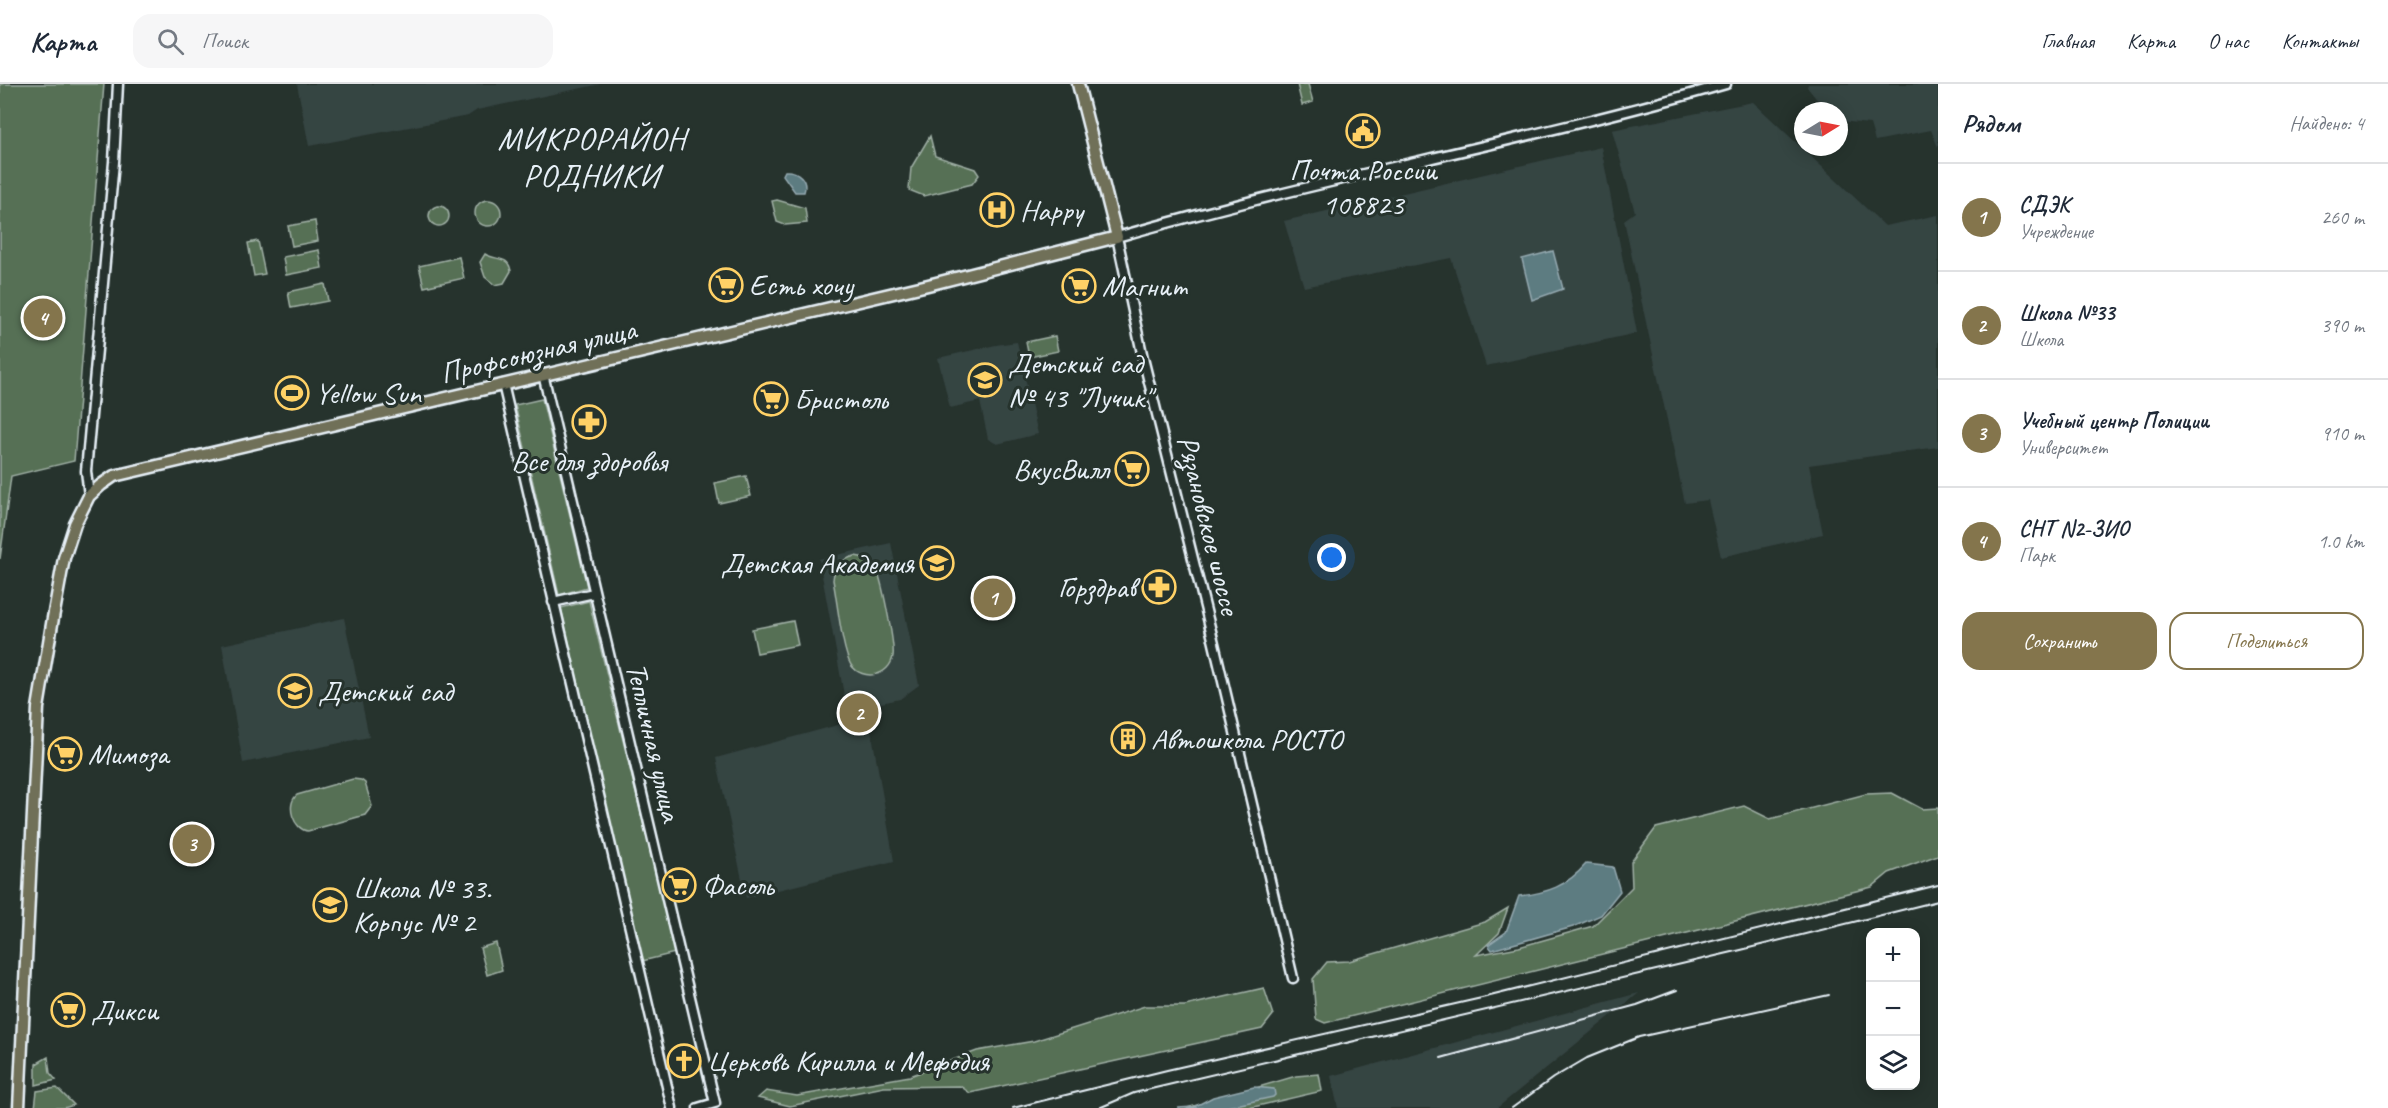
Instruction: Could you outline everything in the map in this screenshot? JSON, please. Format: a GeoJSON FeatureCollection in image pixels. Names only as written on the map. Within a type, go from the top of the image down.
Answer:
{"type":"FeatureCollection","features":[{"type":"Feature","properties":{"kind":"main road","name":"Рязановское шоссе"},"geometry":{"type":"LineString","coordinates":[[1078,84],[1117,237]]}},
{"type":"Feature","properties":{"kind":"main road","name":"Профсоюзная улица"},"geometry":{"type":"LineString","coordinates":[[19,1108],[38,708],[64,558],[75,524],[89,496],[101,485],[114,476],[928,285],[1117,237]]}},
{"type":"Feature","properties":{"kind":"street"},"geometry":{"type":"LineString","coordinates":[[89,496],[86,471],[114,162],[118,84]]}},
{"type":"Feature","properties":{"kind":"street"},"geometry":{"type":"LineString","coordinates":[[1117,237],[1220,209],[1556,129],[1726,84]]}},
{"type":"Feature","properties":{"kind":"street","name":"Рязановское шоссе"},"geometry":{"type":"LineString","coordinates":[[1117,237],[1143,358],[1213,639],[1293,978]]}},
{"type":"Feature","properties":{"kind":"street","name":"Тепличная улица"},"geometry":{"type":"LineString","coordinates":[[543,374],[716,1106],[698,1108]]}},
{"type":"Feature","properties":{"kind":"street"},"geometry":{"type":"LineString","coordinates":[[503,384],[672,1108]]}},
{"type":"Feature","properties":{"kind":"street"},"geometry":{"type":"LineString","coordinates":[[553,602],[594,593]]}},
{"type":"Feature","properties":{"kind":"shaded area"},"geometry":{"type":"Polygon","coordinates":[[[297,84],[601,84],[477,110],[468,116],[309,146],[297,84]]]}},
{"type":"Feature","properties":{"kind":"shaded area"},"geometry":{"type":"Polygon","coordinates":[[[1808,84],[1938,84],[1938,147],[1931,130],[1875,141],[1870,124],[1848,122],[1848,102],[1819,102],[1807,87],[1808,84]]]}},
{"type":"Feature","properties":{"kind":"shaded area"},"geometry":{"type":"Polygon","coordinates":[[[1753,102],[1794,141],[1794,156],[1810,156],[1885,226],[1938,215],[1938,447],[1809,465],[1823,534],[1721,557],[1708,500],[1685,503],[1624,220],[1635,212],[1612,130],[1753,102]]]}},
{"type":"Feature","properties":{"kind":"shaded area"},"geometry":{"type":"Polygon","coordinates":[[[1601,147],[1637,333],[1486,366],[1451,258],[1304,287],[1284,221],[1601,147]]]}},
{"type":"Feature","properties":{"kind":"shaded area","name":"Детский сад № 43 \"Лучик\""},"geometry":{"type":"Polygon","coordinates":[[[1017,342],[1038,434],[997,444],[988,439],[980,401],[950,408],[938,358],[1017,342]]]}},
{"type":"Feature","properties":{"kind":"shaded area"},"geometry":{"type":"Polygon","coordinates":[[[891,543],[919,685],[900,699],[867,706],[894,861],[746,898],[716,758],[849,722],[819,559],[891,543]]]}},
{"type":"Feature","properties":{"kind":"shaded area","name":"Детский сад"},"geometry":{"type":"Polygon","coordinates":[[[344,618],[369,737],[243,763],[222,645],[344,618]]]}},
{"type":"Feature","properties":{"kind":"shaded area"},"geometry":{"type":"Polygon","coordinates":[[[1639,993],[1497,1108],[1338,1108],[1331,1076],[1639,993]]]}},
{"type":"Feature","properties":{"kind":"green space"},"geometry":{"type":"Polygon","coordinates":[[[0,84],[104,84],[74,461],[11,476],[0,559],[0,84]]]}},
{"type":"Feature","properties":{"kind":"green space"},"geometry":{"type":"Polygon","coordinates":[[[1297,84],[1308,84],[1313,102],[1302,105],[1297,84]]]}},
{"type":"Feature","properties":{"kind":"green space"},"geometry":{"type":"Polygon","coordinates":[[[930,136],[935,156],[975,169],[979,175],[972,184],[924,196],[909,190],[911,168],[930,136]]]}},
{"type":"Feature","properties":{"kind":"green space"},"geometry":{"type":"Polygon","coordinates":[[[488,200],[497,204],[501,213],[497,222],[488,226],[479,222],[475,213],[479,204],[488,200]]]}},
{"type":"Feature","properties":{"kind":"green space"},"geometry":{"type":"Polygon","coordinates":[[[777,200],[805,208],[807,223],[785,225],[777,222],[772,201],[777,200]]]}},
{"type":"Feature","properties":{"kind":"green space"},"geometry":{"type":"Polygon","coordinates":[[[439,206],[446,209],[449,216],[446,223],[439,226],[432,223],[429,216],[432,209],[439,206]]]}},
{"type":"Feature","properties":{"kind":"green space"},"geometry":{"type":"Polygon","coordinates":[[[315,221],[318,241],[292,246],[288,226],[315,221]]]}},
{"type":"Feature","properties":{"kind":"green space"},"geometry":{"type":"Polygon","coordinates":[[[258,241],[265,274],[254,276],[248,243],[258,241]]]}},
{"type":"Feature","properties":{"kind":"green space"},"geometry":{"type":"Polygon","coordinates":[[[319,250],[322,268],[286,275],[283,257],[319,250]]]}},
{"type":"Feature","properties":{"kind":"green space"},"geometry":{"type":"Polygon","coordinates":[[[485,254],[504,260],[509,266],[511,271],[504,283],[495,285],[485,277],[480,262],[485,254]]]}},
{"type":"Feature","properties":{"kind":"green space"},"geometry":{"type":"Polygon","coordinates":[[[459,257],[464,278],[424,287],[419,266],[459,257]]]}},
{"type":"Feature","properties":{"kind":"green space"},"geometry":{"type":"Polygon","coordinates":[[[325,284],[328,301],[291,308],[288,292],[325,284]]]}},
{"type":"Feature","properties":{"kind":"green space"},"geometry":{"type":"Polygon","coordinates":[[[1055,336],[1058,351],[1029,357],[1026,342],[1055,336]]]}},
{"type":"Feature","properties":{"kind":"green space"},"geometry":{"type":"Polygon","coordinates":[[[542,399],[587,587],[559,595],[515,405],[542,399]]]}},
{"type":"Feature","properties":{"kind":"green space"},"geometry":{"type":"Polygon","coordinates":[[[746,476],[751,496],[719,503],[715,483],[746,476]]]}},
{"type":"Feature","properties":{"kind":"green space"},"geometry":{"type":"Polygon","coordinates":[[[855,556],[871,562],[878,572],[893,649],[891,663],[887,668],[882,672],[869,675],[856,670],[848,658],[833,580],[840,564],[855,556]]]}},
{"type":"Feature","properties":{"kind":"green space"},"geometry":{"type":"Polygon","coordinates":[[[589,601],[675,953],[642,961],[561,608],[589,601]]]}},
{"type":"Feature","properties":{"kind":"green space"},"geometry":{"type":"Polygon","coordinates":[[[793,621],[798,645],[757,653],[752,629],[793,621]]]}},
{"type":"Feature","properties":{"kind":"green space"},"geometry":{"type":"Polygon","coordinates":[[[353,779],[365,783],[372,806],[365,815],[308,831],[303,830],[295,822],[292,805],[297,795],[353,779]]]}},
{"type":"Feature","properties":{"kind":"green space"},"geometry":{"type":"Polygon","coordinates":[[[1892,793],[1922,809],[1938,808],[1938,855],[1889,873],[1872,887],[1325,1023],[1316,1019],[1313,979],[1327,962],[1349,961],[1485,922],[1508,908],[1499,933],[1476,955],[1519,947],[1593,926],[1632,887],[1631,862],[1656,828],[1744,806],[1770,819],[1866,794],[1892,793]]]}},
{"type":"Feature","properties":{"kind":"green space"},"geometry":{"type":"Polygon","coordinates":[[[496,943],[502,970],[487,975],[480,948],[496,943]]]}},
{"type":"Feature","properties":{"kind":"green space"},"geometry":{"type":"Polygon","coordinates":[[[1264,988],[1273,1015],[1262,1029],[970,1093],[960,1086],[884,1087],[790,1106],[758,1098],[766,1091],[797,1096],[910,1076],[977,1051],[1034,1041],[1145,1006],[1185,1006],[1264,988]]]}},
{"type":"Feature","properties":{"kind":"green space"},"geometry":{"type":"Polygon","coordinates":[[[48,1057],[50,1073],[56,1080],[36,1085],[36,1064],[48,1057]]]}},
{"type":"Feature","properties":{"kind":"green space"},"geometry":{"type":"Polygon","coordinates":[[[1319,1074],[1322,1091],[1249,1108],[1187,1108],[1296,1076],[1319,1074]]]}},
{"type":"Feature","properties":{"kind":"green space"},"geometry":{"type":"Polygon","coordinates":[[[57,1088],[74,1105],[64,1108],[35,1108],[37,1091],[57,1088]]]}},
{"type":"Feature","properties":{"kind":"water"},"geometry":{"type":"Polygon","coordinates":[[[785,171],[794,172],[801,177],[805,184],[804,192],[795,192],[783,175],[785,171]]]}},
{"type":"Feature","properties":{"kind":"water"},"geometry":{"type":"Polygon","coordinates":[[[1553,251],[1563,289],[1532,300],[1522,259],[1553,251]]]}},
{"type":"Feature","properties":{"kind":"water"},"geometry":{"type":"Polygon","coordinates":[[[1586,864],[1613,867],[1620,891],[1601,915],[1573,927],[1492,950],[1488,945],[1506,932],[1519,896],[1539,893],[1556,887],[1572,878],[1586,864]]]}},
{"type":"Feature","properties":{"kind":"water"},"geometry":{"type":"Polygon","coordinates":[[[1254,1087],[1274,1089],[1275,1095],[1222,1108],[1178,1108],[1194,1107],[1213,1097],[1254,1087]]]}},
{"type":"Feature","properties":{"kind":"railway"},"geometry":{"type":"LineString","coordinates":[[1013,1108],[1167,1070],[1486,997],[1938,885]]}},
{"type":"Feature","properties":{"kind":"railway"},"geometry":{"type":"LineString","coordinates":[[1099,1108],[1134,1093],[1741,950],[1938,901]]}},
{"type":"Feature","properties":{"kind":"railway"},"geometry":{"type":"LineString","coordinates":[[1441,1058],[1637,1005],[1677,990]]}},
{"type":"Feature","properties":{"kind":"railway"},"geometry":{"type":"LineString","coordinates":[[1512,1108],[1553,1078],[1587,1058],[1639,1037],[1829,995]]}},
{"type":"Feature","properties":{"kind":"place","name":"Почта России 108823"},"geometry":{"type":"Point","coordinates":[1363,131]}},
{"type":"Feature","properties":{"kind":"place","name":"Happy"},"geometry":{"type":"Point","coordinates":[997,210]}},
{"type":"Feature","properties":{"kind":"place","name":"Есть хочу"},"geometry":{"type":"Point","coordinates":[726,285]}},
{"type":"Feature","properties":{"kind":"place","name":"Магнит"},"geometry":{"type":"Point","coordinates":[1079,286]}},
{"type":"Feature","properties":{"kind":"place","name":"СНТ N2-ЗИО"},"geometry":{"type":"Point","coordinates":[43,318]}},
{"type":"Feature","properties":{"kind":"place","name":"Детский сад № 43 \"Лучик\""},"geometry":{"type":"Point","coordinates":[985,380]}},
{"type":"Feature","properties":{"kind":"place","name":"Yellow Sun"},"geometry":{"type":"Point","coordinates":[292,393]}},
{"type":"Feature","properties":{"kind":"place","name":"Бристоль"},"geometry":{"type":"Point","coordinates":[771,399]}},
{"type":"Feature","properties":{"kind":"place","name":"Все для здоровья"},"geometry":{"type":"Point","coordinates":[589,422]}},
{"type":"Feature","properties":{"kind":"place","name":"ВкусВилл"},"geometry":{"type":"Point","coordinates":[1132,469]}},
{"type":"Feature","properties":{"kind":"place","name":"Детская Академия"},"geometry":{"type":"Point","coordinates":[937,563]}},
{"type":"Feature","properties":{"kind":"place","name":"Горздрав"},"geometry":{"type":"Point","coordinates":[1159,587]}},
{"type":"Feature","properties":{"kind":"place","name":"СДЭК"},"geometry":{"type":"Point","coordinates":[993,598]}},
{"type":"Feature","properties":{"kind":"place","name":"Детский сад"},"geometry":{"type":"Point","coordinates":[295,691]}},
{"type":"Feature","properties":{"kind":"place","name":"Школа №33"},"geometry":{"type":"Point","coordinates":[859,713]}},
{"type":"Feature","properties":{"kind":"place","name":"Автошкола РОСТО"},"geometry":{"type":"Point","coordinates":[1128,739]}},
{"type":"Feature","properties":{"kind":"place","name":"Мимоза"},"geometry":{"type":"Point","coordinates":[65,754]}},
{"type":"Feature","properties":{"kind":"place","name":"Учебный центр Полиции"},"geometry":{"type":"Point","coordinates":[192,844]}},
{"type":"Feature","properties":{"kind":"place","name":"Фасоль"},"geometry":{"type":"Point","coordinates":[679,885]}},
{"type":"Feature","properties":{"kind":"place","name":"Школа № 33. Корпус № 2"},"geometry":{"type":"Point","coordinates":[330,905]}},
{"type":"Feature","properties":{"kind":"place","name":"Дикси"},"geometry":{"type":"Point","coordinates":[68,1010]}},
{"type":"Feature","properties":{"kind":"place","name":"Церковь Кирилла и Мефодия"},"geometry":{"type":"Point","coordinates":[684,1061]}},
{"type":"Feature","properties":{"kind":"district","name":"МИКРОРАЙОН РОДНИКИ"},"geometry":{"type":"Point","coordinates":[592,156]}}]}
